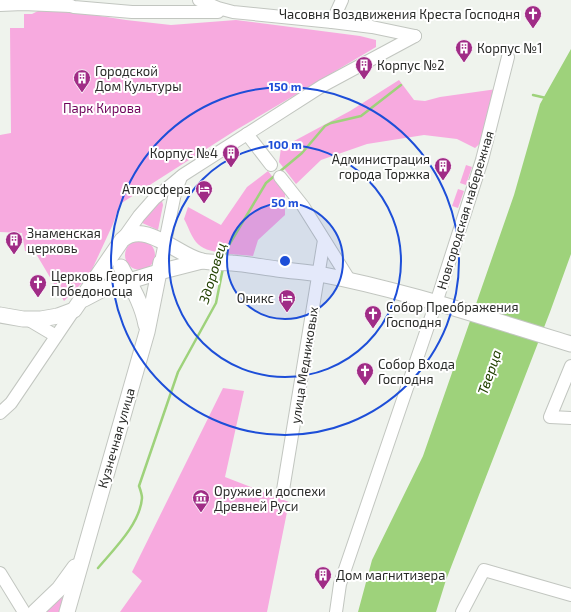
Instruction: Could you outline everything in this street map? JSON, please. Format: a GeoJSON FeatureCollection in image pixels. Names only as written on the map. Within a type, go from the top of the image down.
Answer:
{"type":"FeatureCollection","features":[{"type":"Feature","properties":{"kind":"main road"},"geometry":{"type":"LineString","coordinates":[[77,306],[121,242],[128,235],[143,233],[156,260],[152,307]]}},
{"type":"Feature","properties":{"kind":"main road"},"geometry":{"type":"LineString","coordinates":[[121,242],[117,256],[121,267],[140,303],[145,320],[146,332]]}},
{"type":"Feature","properties":{"kind":"main road"},"geometry":{"type":"LineString","coordinates":[[0,315],[29,320],[52,318],[77,306],[87,296],[99,290],[129,281],[156,260],[180,252],[200,263]]}},
{"type":"Feature","properties":{"kind":"main road"},"geometry":{"type":"LineString","coordinates":[[121,267],[131,275],[137,277],[156,260],[200,263],[233,263],[319,274],[439,305],[571,344]]}},
{"type":"Feature","properties":{"kind":"main road"},"geometry":{"type":"LineString","coordinates":[[152,307],[159,292],[166,282],[179,271],[200,263]]}},
{"type":"Feature","properties":{"kind":"main road","name":"Кузнечная улица"},"geometry":{"type":"LineString","coordinates":[[86,544],[152,307]]}},
{"type":"Feature","properties":{"kind":"main road"},"geometry":{"type":"LineString","coordinates":[[35,612],[53,596],[70,576],[79,561],[86,544]]}},
{"type":"Feature","properties":{"kind":"main road"},"geometry":{"type":"LineString","coordinates":[[67,612],[86,544]]}},
{"type":"Feature","properties":{"kind":"street"},"geometry":{"type":"LineString","coordinates":[[61,0],[74,7]]}},
{"type":"Feature","properties":{"kind":"street"},"geometry":{"type":"LineString","coordinates":[[164,11],[172,6],[175,0]]}},
{"type":"Feature","properties":{"kind":"street"},"geometry":{"type":"LineString","coordinates":[[199,0],[218,8],[233,12]]}},
{"type":"Feature","properties":{"kind":"street"},"geometry":{"type":"LineString","coordinates":[[332,22],[342,0]]}},
{"type":"Feature","properties":{"kind":"street"},"geometry":{"type":"LineString","coordinates":[[0,5],[27,2],[132,12],[233,12],[372,27],[415,36],[322,86],[183,175],[154,199],[139,216],[121,242]]}},
{"type":"Feature","properties":{"kind":"street","name":"Новгородская набережная"},"geometry":{"type":"LineString","coordinates":[[336,612],[340,584],[439,305],[482,160],[508,57]]}},
{"type":"Feature","properties":{"kind":"street"},"geometry":{"type":"LineString","coordinates":[[247,134],[270,165]]}},
{"type":"Feature","properties":{"kind":"street"},"geometry":{"type":"LineString","coordinates":[[156,260],[169,221],[175,190],[183,175]]}},
{"type":"Feature","properties":{"kind":"street"},"geometry":{"type":"LineString","coordinates":[[280,177],[303,206],[350,281]]}},
{"type":"Feature","properties":{"kind":"street"},"geometry":{"type":"LineString","coordinates":[[169,221],[180,252]]}},
{"type":"Feature","properties":{"kind":"street","name":"улица Медниковых"},"geometry":{"type":"LineString","coordinates":[[283,490],[324,240]]}},
{"type":"Feature","properties":{"kind":"street"},"geometry":{"type":"LineString","coordinates":[[0,413],[11,403],[77,306]]}},
{"type":"Feature","properties":{"kind":"street"},"geometry":{"type":"LineString","coordinates":[[29,320],[56,336]]}},
{"type":"Feature","properties":{"kind":"street"},"geometry":{"type":"LineString","coordinates":[[571,366],[550,417],[571,418]]}},
{"type":"Feature","properties":{"kind":"street"},"geometry":{"type":"LineString","coordinates":[[462,612],[484,570],[571,595]]}},
{"type":"Feature","properties":{"kind":"street"},"geometry":{"type":"LineString","coordinates":[[0,574],[24,612]]}},
{"type":"Feature","properties":{"kind":"green space","name":"Парк Кирова"},"geometry":{"type":"Polygon","coordinates":[[[44,8],[171,25],[236,20],[360,36],[376,40],[376,47],[236,130],[120,204],[113,224],[89,276],[64,301],[35,252],[25,251],[22,233],[0,232],[0,135],[11,133],[10,28],[24,28],[24,14],[32,14],[44,8]]]}},
{"type":"Feature","properties":{"kind":"green space"},"geometry":{"type":"Polygon","coordinates":[[[399,80],[414,100],[425,101],[440,97],[497,89],[485,139],[475,148],[457,139],[424,135],[367,144],[321,160],[296,184],[279,162],[281,148],[350,111],[399,80]]]}},
{"type":"Feature","properties":{"kind":"green space"},"geometry":{"type":"Polygon","coordinates":[[[466,165],[472,167],[466,185],[460,183],[466,165]]]}},
{"type":"Feature","properties":{"kind":"green space"},"geometry":{"type":"Polygon","coordinates":[[[268,171],[285,193],[285,215],[258,240],[253,256],[214,252],[196,242],[184,219],[188,207],[221,225],[247,187],[268,171]]]}},
{"type":"Feature","properties":{"kind":"green space"},"geometry":{"type":"Polygon","coordinates":[[[458,189],[464,191],[458,208],[452,206],[458,189]]]}},
{"type":"Feature","properties":{"kind":"green space"},"geometry":{"type":"Polygon","coordinates":[[[162,201],[163,205],[158,230],[140,222],[158,202],[162,201]]]}},
{"type":"Feature","properties":{"kind":"green space"},"geometry":{"type":"Polygon","coordinates":[[[140,240],[151,244],[155,255],[151,266],[140,270],[129,266],[125,255],[129,244],[140,240]]]}},
{"type":"Feature","properties":{"kind":"green space"},"geometry":{"type":"Polygon","coordinates":[[[223,388],[244,391],[225,477],[289,502],[267,612],[120,612],[142,581],[132,572],[223,388]]]}},
{"type":"Feature","properties":{"kind":"green space"},"geometry":{"type":"Polygon","coordinates":[[[67,591],[63,612],[45,612],[67,591]]]}},
{"type":"Feature","properties":{"kind":"water","name":"Тверца"},"geometry":{"type":"Polygon","coordinates":[[[571,49],[571,254],[550,312],[446,580],[436,612],[358,612],[372,560],[423,456],[514,195],[540,104],[571,49]]]}},
{"type":"Feature","properties":{"kind":"waterway","name":"Здоровец"},"geometry":{"type":"LineString","coordinates":[[225,257],[226,250],[266,183],[302,153],[325,126],[331,123],[361,116],[401,85]]}},
{"type":"Feature","properties":{"kind":"waterway","name":"Здоровец"},"geometry":{"type":"LineString","coordinates":[[533,95],[546,98]]}},
{"type":"Feature","properties":{"kind":"waterway","name":"Здоровец"},"geometry":{"type":"LineString","coordinates":[[98,568],[125,536],[137,517],[142,498],[139,486],[178,372],[216,303],[223,268]]}},
{"type":"Feature","properties":{"kind":"place","name":"Часовня Воздвижения Креста Господня"},"geometry":{"type":"Point","coordinates":[533,29]}},
{"type":"Feature","properties":{"kind":"place","name":"Корпус №1"},"geometry":{"type":"Point","coordinates":[464,63]}},
{"type":"Feature","properties":{"kind":"place","name":"Корпус №2"},"geometry":{"type":"Point","coordinates":[364,80]}},
{"type":"Feature","properties":{"kind":"place","name":"Городской Дом Культуры"},"geometry":{"type":"Point","coordinates":[82,93]}},
{"type":"Feature","properties":{"kind":"place","name":"Корпус №4"},"geometry":{"type":"Point","coordinates":[231,168]}},
{"type":"Feature","properties":{"kind":"place","name":"Администрация города Торжка"},"geometry":{"type":"Point","coordinates":[443,181]}},
{"type":"Feature","properties":{"kind":"place","name":"Атмосфера"},"geometry":{"type":"Point","coordinates":[204,204]}},
{"type":"Feature","properties":{"kind":"place","name":"Знаменская церковь"},"geometry":{"type":"Point","coordinates":[14,255]}},
{"type":"Feature","properties":{"kind":"place","name":"Церковь Георгия Победоносца"},"geometry":{"type":"Point","coordinates":[38,298]}},
{"type":"Feature","properties":{"kind":"place","name":"Оникс"},"geometry":{"type":"Point","coordinates":[287,313]}},
{"type":"Feature","properties":{"kind":"place","name":"Собор Преображения Господня"},"geometry":{"type":"Point","coordinates":[373,329]}},
{"type":"Feature","properties":{"kind":"place","name":"Собор Входа Господня"},"geometry":{"type":"Point","coordinates":[365,386]}},
{"type":"Feature","properties":{"kind":"place","name":"Оружие и доспехи Древней Руси"},"geometry":{"type":"Point","coordinates":[201,513]}},
{"type":"Feature","properties":{"kind":"place","name":"Дом магнитизера"},"geometry":{"type":"Point","coordinates":[323,590]}}]}
